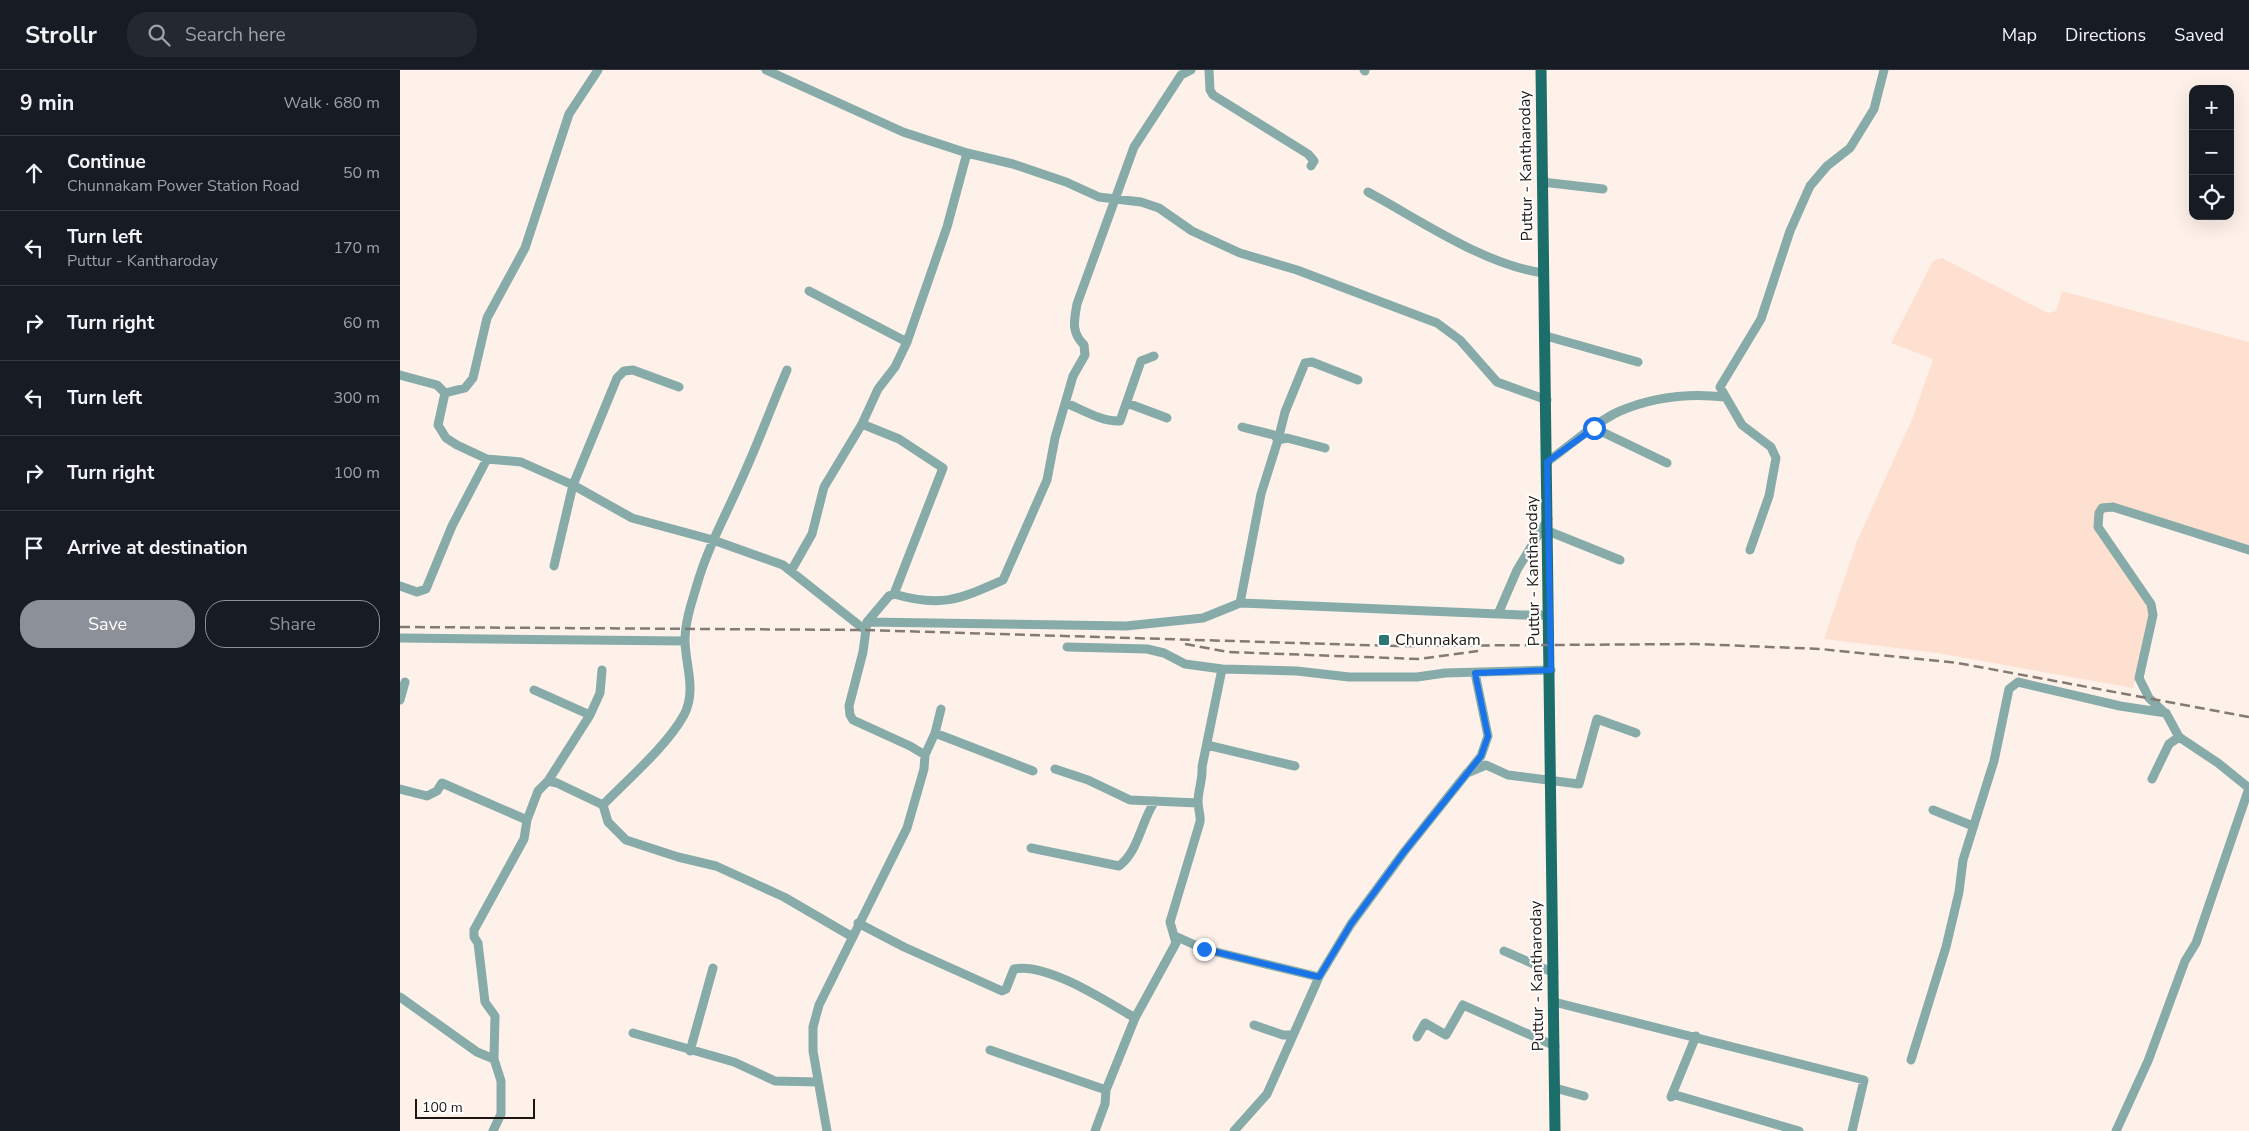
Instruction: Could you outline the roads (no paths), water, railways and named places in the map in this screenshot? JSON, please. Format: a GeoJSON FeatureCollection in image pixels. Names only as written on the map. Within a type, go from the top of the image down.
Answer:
{"type":"FeatureCollection","features":[{"type":"Feature","properties":{"kind":"main road","name":"Puttur - Kantharoday"},"geometry":{"type":"LineString","coordinates":[[1541,70],[1547,400],[1548,614],[1551,670],[1554,1046],[1557,1130]]}},
{"type":"Feature","properties":{"kind":"street"},"geometry":{"type":"LineString","coordinates":[[445,393],[465,388],[473,378],[487,318],[525,248],[569,114],[598,70]]}},
{"type":"Feature","properties":{"kind":"street"},"geometry":{"type":"LineString","coordinates":[[766,70],[903,132],[968,153],[1013,164],[1066,182],[1098,197],[1115,201],[1141,202],[1159,208],[1192,231],[1240,253],[1296,270],[1437,323],[1460,340],[1497,382],[1547,400]]}},
{"type":"Feature","properties":{"kind":"street"},"geometry":{"type":"LineString","coordinates":[[924,755],[910,746],[853,720],[850,715],[849,706],[863,652],[866,626],[888,596],[894,594],[908,598],[944,602],[963,597],[1003,580],[1048,480],[1055,438],[1073,376],[1085,355],[1084,345],[1077,338],[1073,327],[1077,304],[1134,147],[1180,75],[1191,70]]}},
{"type":"Feature","properties":{"kind":"street"},"geometry":{"type":"LineString","coordinates":[[1210,70],[1210,90],[1213,95],[1308,154],[1314,162],[1311,166]]}},
{"type":"Feature","properties":{"kind":"street"},"geometry":{"type":"LineString","coordinates":[[1750,550],[1769,496],[1776,458],[1771,447],[1742,425],[1720,386],[1761,319],[1790,231],[1810,186],[1827,166],[1850,148],[1874,109],[1884,70]]}},
{"type":"Feature","properties":{"kind":"street"},"geometry":{"type":"LineString","coordinates":[[791,572],[812,534],[824,487],[862,424],[878,389],[895,367],[907,342],[947,227],[968,153]]}},
{"type":"Feature","properties":{"kind":"street"},"geometry":{"type":"LineString","coordinates":[[1542,182],[1602,189]]}},
{"type":"Feature","properties":{"kind":"street"},"geometry":{"type":"LineString","coordinates":[[1368,192],[1481,254],[1526,271],[1544,273]]}},
{"type":"Feature","properties":{"kind":"street"},"geometry":{"type":"LineString","coordinates":[[809,291],[907,342]]}},
{"type":"Feature","properties":{"kind":"street"},"geometry":{"type":"LineString","coordinates":[[1546,336],[1638,362]]}},
{"type":"Feature","properties":{"kind":"street"},"geometry":{"type":"LineString","coordinates":[[1066,402],[1113,421],[1120,421],[1141,361],[1154,356]]}},
{"type":"Feature","properties":{"kind":"street"},"geometry":{"type":"LineString","coordinates":[[1240,603],[1261,494],[1285,412],[1305,363],[1312,362],[1358,380]]}},
{"type":"Feature","properties":{"kind":"street"},"geometry":{"type":"LineString","coordinates":[[554,566],[573,485],[617,378],[624,371],[633,370],[679,388]]}},
{"type":"Feature","properties":{"kind":"street"},"geometry":{"type":"LineString","coordinates":[[603,806],[671,733],[684,713],[689,696],[689,665],[685,641],[696,586],[713,540],[744,475],[787,370]]}},
{"type":"Feature","properties":{"kind":"street"},"geometry":{"type":"LineString","coordinates":[[400,375],[437,385],[445,393]]}},
{"type":"Feature","properties":{"kind":"street"},"geometry":{"type":"LineString","coordinates":[[445,393],[438,425],[446,438],[487,459],[521,462],[573,485],[632,518],[713,540],[783,565],[866,626],[1126,626],[1203,618],[1240,603],[1498,614],[1548,614]]}},
{"type":"Feature","properties":{"kind":"street"},"geometry":{"type":"LineString","coordinates":[[1547,462],[1619,412],[1664,398],[1701,394],[1725,397]]}},
{"type":"Feature","properties":{"kind":"street"},"geometry":{"type":"LineString","coordinates":[[1127,403],[1167,418]]}},
{"type":"Feature","properties":{"kind":"street"},"geometry":{"type":"LineString","coordinates":[[862,424],[899,439],[943,468],[894,594]]}},
{"type":"Feature","properties":{"kind":"street"},"geometry":{"type":"LineString","coordinates":[[1242,427],[1274,435],[1278,440]]}},
{"type":"Feature","properties":{"kind":"street"},"geometry":{"type":"LineString","coordinates":[[1594,428],[1667,462]]}},
{"type":"Feature","properties":{"kind":"street"},"geometry":{"type":"LineString","coordinates":[[1278,440],[1287,438],[1325,448]]}},
{"type":"Feature","properties":{"kind":"street"},"geometry":{"type":"LineString","coordinates":[[400,586],[417,592],[426,589],[452,526],[487,459]]}},
{"type":"Feature","properties":{"kind":"street"},"geometry":{"type":"LineString","coordinates":[[2116,1131],[2148,1061],[2185,961],[2196,943],[2249,788],[2218,763],[2179,737],[2166,713],[2149,698],[2139,678],[2154,615],[2151,604],[2098,526],[2099,513],[2102,508],[2113,507],[2249,550]]}},
{"type":"Feature","properties":{"kind":"street"},"geometry":{"type":"LineString","coordinates":[[1498,614],[1517,570],[1548,518]]}},
{"type":"Feature","properties":{"kind":"street"},"geometry":{"type":"LineString","coordinates":[[1548,531],[1620,560]]}},
{"type":"Feature","properties":{"kind":"street"},"geometry":{"type":"LineString","coordinates":[[400,638],[685,641]]}},
{"type":"Feature","properties":{"kind":"street"},"geometry":{"type":"LineString","coordinates":[[1067,647],[1147,649],[1164,654],[1185,664],[1222,669],[1297,671],[1349,677],[1551,670]]}},
{"type":"Feature","properties":{"kind":"street"},"geometry":{"type":"LineString","coordinates":[[1095,1131],[1105,1104],[1106,1090],[1135,1018],[1176,943],[1175,936],[1170,929],[1170,922],[1200,822],[1201,811],[1198,803],[1203,779],[1202,767],[1222,669]]}},
{"type":"Feature","properties":{"kind":"street"},"geometry":{"type":"LineString","coordinates":[[493,1131],[501,1114],[501,1081],[494,1059],[495,1016],[485,1002],[478,943],[474,937],[474,930],[524,838],[527,820],[538,791],[548,781],[590,715],[600,692],[602,670]]}},
{"type":"Feature","properties":{"kind":"street"},"geometry":{"type":"LineString","coordinates":[[1234,1131],[1267,1094],[1281,1067],[1292,1035],[1319,977],[1363,908],[1404,852],[1481,756],[1488,736],[1475,673]]}},
{"type":"Feature","properties":{"kind":"street"},"geometry":{"type":"LineString","coordinates":[[400,700],[405,682]]}},
{"type":"Feature","properties":{"kind":"street"},"geometry":{"type":"LineString","coordinates":[[1911,1060],[1946,947],[1959,892],[1964,860],[1994,761],[2009,689],[2018,682],[2120,706],[2166,713]]}},
{"type":"Feature","properties":{"kind":"street"},"geometry":{"type":"LineString","coordinates":[[534,690],[590,715]]}},
{"type":"Feature","properties":{"kind":"street"},"geometry":{"type":"LineString","coordinates":[[827,1131],[813,1051],[813,1027],[818,1004],[907,828],[924,768],[924,755],[935,733],[941,708]]}},
{"type":"Feature","properties":{"kind":"street"},"geometry":{"type":"LineString","coordinates":[[1467,773],[1486,765],[1508,775],[1579,784],[1597,719],[1636,733]]}},
{"type":"Feature","properties":{"kind":"street"},"geometry":{"type":"LineString","coordinates":[[935,733],[1033,771]]}},
{"type":"Feature","properties":{"kind":"street"},"geometry":{"type":"LineString","coordinates":[[2152,779],[2169,744],[2179,737]]}},
{"type":"Feature","properties":{"kind":"street"},"geometry":{"type":"LineString","coordinates":[[1207,745],[1295,766]]}},
{"type":"Feature","properties":{"kind":"street"},"geometry":{"type":"LineString","coordinates":[[1055,769],[1088,780],[1130,800],[1198,803]]}},
{"type":"Feature","properties":{"kind":"street"},"geometry":{"type":"LineString","coordinates":[[548,781],[557,783],[603,806],[608,822],[626,840],[678,857],[716,866],[784,897],[851,936]]}},
{"type":"Feature","properties":{"kind":"street"},"geometry":{"type":"LineString","coordinates":[[400,789],[427,796],[437,790],[442,784],[527,820]]}},
{"type":"Feature","properties":{"kind":"street"},"geometry":{"type":"LineString","coordinates":[[1031,848],[1119,866],[1128,859],[1149,810],[1155,801]]}},
{"type":"Feature","properties":{"kind":"street"},"geometry":{"type":"LineString","coordinates":[[1933,810],[1973,826]]}},
{"type":"Feature","properties":{"kind":"street"},"geometry":{"type":"LineString","coordinates":[[858,923],[904,947],[1002,991],[1006,989],[1014,969],[1022,967],[1043,971],[1082,987],[1135,1018]]}},
{"type":"Feature","properties":{"kind":"street"},"geometry":{"type":"LineString","coordinates":[[1175,936],[1204,949],[1319,977]]}},
{"type":"Feature","properties":{"kind":"street"},"geometry":{"type":"LineString","coordinates":[[1504,951],[1554,973]]}},
{"type":"Feature","properties":{"kind":"street"},"geometry":{"type":"LineString","coordinates":[[690,1051],[713,968]]}},
{"type":"Feature","properties":{"kind":"street"},"geometry":{"type":"LineString","coordinates":[[400,997],[477,1052],[494,1059]]}},
{"type":"Feature","properties":{"kind":"street"},"geometry":{"type":"LineString","coordinates":[[1554,1002],[1696,1036],[1864,1080],[1852,1131]]}},
{"type":"Feature","properties":{"kind":"street"},"geometry":{"type":"LineString","coordinates":[[1417,1037],[1425,1023],[1446,1035],[1463,1005],[1554,1046]]}},
{"type":"Feature","properties":{"kind":"street"},"geometry":{"type":"LineString","coordinates":[[1254,1025],[1283,1035],[1292,1035]]}},
{"type":"Feature","properties":{"kind":"street"},"geometry":{"type":"LineString","coordinates":[[633,1033],[690,1051],[734,1062],[775,1081],[818,1082]]}},
{"type":"Feature","properties":{"kind":"street"},"geometry":{"type":"LineString","coordinates":[[1696,1036],[1671,1096],[1799,1131]]}},
{"type":"Feature","properties":{"kind":"street"},"geometry":{"type":"LineString","coordinates":[[990,1050],[1106,1090]]}},
{"type":"Feature","properties":{"kind":"street"},"geometry":{"type":"LineString","coordinates":[[1555,1088],[1584,1096]]}},
{"type":"Feature","properties":{"kind":"railway"},"geometry":{"type":"LineString","coordinates":[[400,627],[865,630],[1397,646],[1696,644],[1821,649],[1958,663],[2249,717]]}},
{"type":"Feature","properties":{"kind":"railway"},"geometry":{"type":"LineString","coordinates":[[1185,644],[1228,652],[1419,659],[1478,651]]}},
{"type":"Feature","properties":{"kind":"place","name":"Chunnakam"},"geometry":{"type":"Point","coordinates":[1384,640]}}]}
